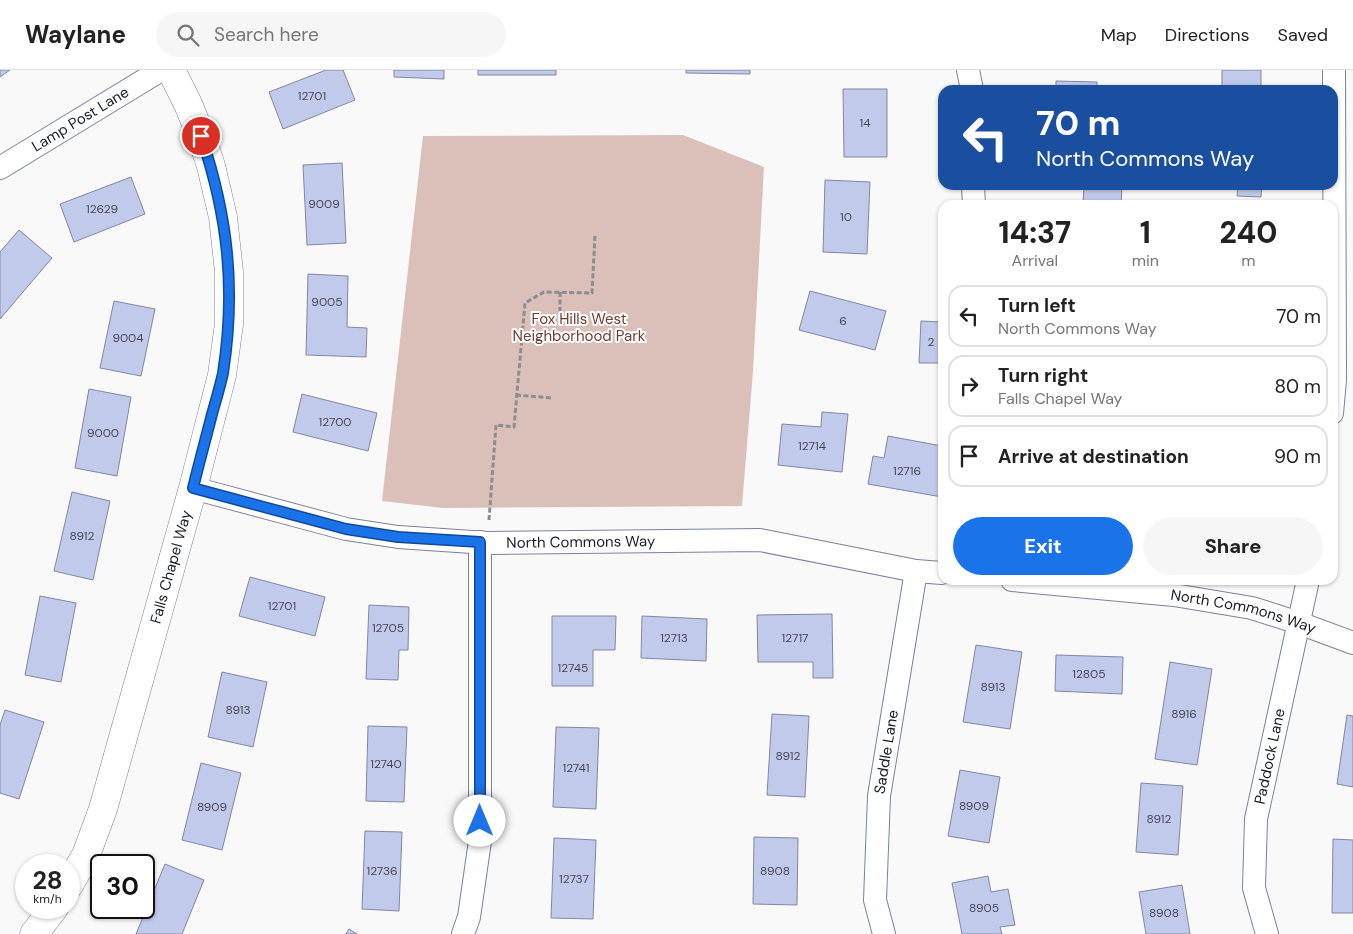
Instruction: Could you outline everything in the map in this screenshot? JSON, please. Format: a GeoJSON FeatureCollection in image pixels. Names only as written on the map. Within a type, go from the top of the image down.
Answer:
{"type":"FeatureCollection","features":[{"type":"Feature","properties":{"kind":"street","name":"Lamp Post Lane"},"geometry":{"type":"LineString","coordinates":[[0,168],[160,70]]}},
{"type":"Feature","properties":{"kind":"street","name":"Falls Chapel Way"},"geometry":{"type":"LineString","coordinates":[[80,866],[86,855],[103,809],[193,488],[222,375],[229,324],[229,272],[223,217],[211,166],[188,104],[171,70]]}},
{"type":"Feature","properties":{"kind":"street"},"geometry":{"type":"LineString","coordinates":[[968,70],[971,85]]}},
{"type":"Feature","properties":{"kind":"street"},"geometry":{"type":"LineString","coordinates":[[1334,70],[1334,85]]}},
{"type":"Feature","properties":{"kind":"street","name":"North Commons Way"},"geometry":{"type":"LineString","coordinates":[[193,488],[346,529],[398,537],[484,543],[760,540],[916,571],[938,574]]}},
{"type":"Feature","properties":{"kind":"street"},"geometry":{"type":"LineString","coordinates":[[463,934],[469,917],[480,840],[484,543]]}},
{"type":"Feature","properties":{"kind":"street","name":"Saddle Lane"},"geometry":{"type":"LineString","coordinates":[[884,934],[875,900],[879,796],[916,571]]}},
{"type":"Feature","properties":{"kind":"street","name":"North Commons Way"},"geometry":{"type":"LineString","coordinates":[[1066,585],[1174,595],[1252,608],[1353,643]]}},
{"type":"Feature","properties":{"kind":"street","name":"Paddock Lane"},"geometry":{"type":"LineString","coordinates":[[1267,934],[1254,888],[1256,819],[1307,585]]}},
{"type":"Feature","properties":{"kind":"street"},"geometry":{"type":"LineString","coordinates":[[34,934],[46,919]]}},
{"type":"Feature","properties":{"kind":"path"},"geometry":{"type":"LineString","coordinates":[[484,543],[496,426],[514,427],[525,303],[544,292],[592,293],[595,235]]}},
{"type":"Feature","properties":{"kind":"path"},"geometry":{"type":"LineString","coordinates":[[560,292],[560,314]]}},
{"type":"Feature","properties":{"kind":"path"},"geometry":{"type":"LineString","coordinates":[[516,395],[552,398]]}},
{"type":"Feature","properties":{"kind":"green space","name":"Fox Hills West Neighborhood Park"},"geometry":{"type":"Polygon","coordinates":[[[683,135],[764,167],[753,371],[742,506],[443,508],[382,501],[423,136],[683,135]]]}},
{"type":"Feature","properties":{"kind":"building"},"geometry":{"type":"Polygon","coordinates":[[[0,70],[10,70],[0,77],[0,70]]]}},
{"type":"Feature","properties":{"kind":"building"},"geometry":{"type":"Polygon","coordinates":[[[326,70],[343,70],[355,100],[283,129],[269,92],[326,70]]]}},
{"type":"Feature","properties":{"kind":"building"},"geometry":{"type":"Polygon","coordinates":[[[394,70],[444,70],[444,79],[394,77],[394,70]]]}},
{"type":"Feature","properties":{"kind":"building"},"geometry":{"type":"Polygon","coordinates":[[[478,70],[556,70],[556,75],[478,75],[478,70]]]}},
{"type":"Feature","properties":{"kind":"building"},"geometry":{"type":"Polygon","coordinates":[[[686,70],[750,70],[750,74],[686,73],[686,70]]]}},
{"type":"Feature","properties":{"kind":"building"},"geometry":{"type":"Polygon","coordinates":[[[1222,70],[1261,70],[1261,85],[1222,85],[1222,70]]]}},
{"type":"Feature","properties":{"kind":"building"},"geometry":{"type":"Polygon","coordinates":[[[1056,81],[1097,82],[1097,85],[1056,85],[1056,81]]]}},
{"type":"Feature","properties":{"kind":"building"},"geometry":{"type":"Polygon","coordinates":[[[843,89],[887,89],[887,157],[844,157],[843,89]]]}},
{"type":"Feature","properties":{"kind":"building"},"geometry":{"type":"Polygon","coordinates":[[[342,163],[346,243],[307,245],[303,165],[342,163]]]}},
{"type":"Feature","properties":{"kind":"building"},"geometry":{"type":"Polygon","coordinates":[[[131,177],[145,214],[74,242],[60,204],[131,177]]]}},
{"type":"Feature","properties":{"kind":"building"},"geometry":{"type":"Polygon","coordinates":[[[825,180],[870,182],[867,254],[823,252],[825,180]]]}},
{"type":"Feature","properties":{"kind":"building"},"geometry":{"type":"Polygon","coordinates":[[[1084,190],[1122,190],[1121,200],[1083,200],[1084,190]]]}},
{"type":"Feature","properties":{"kind":"building"},"geometry":{"type":"Polygon","coordinates":[[[1238,190],[1262,190],[1261,197],[1237,196],[1238,190]]]}},
{"type":"Feature","properties":{"kind":"building"},"geometry":{"type":"Polygon","coordinates":[[[19,230],[52,258],[0,319],[0,252],[19,230]]]}},
{"type":"Feature","properties":{"kind":"building"},"geometry":{"type":"Polygon","coordinates":[[[308,274],[348,276],[347,327],[367,328],[366,357],[306,355],[308,274]]]}},
{"type":"Feature","properties":{"kind":"building"},"geometry":{"type":"Polygon","coordinates":[[[810,291],[886,311],[875,350],[799,330],[810,291]]]}},
{"type":"Feature","properties":{"kind":"building"},"geometry":{"type":"Polygon","coordinates":[[[114,301],[155,309],[141,376],[100,368],[114,301]]]}},
{"type":"Feature","properties":{"kind":"building"},"geometry":{"type":"Polygon","coordinates":[[[921,321],[938,322],[938,363],[919,363],[921,321]]]}},
{"type":"Feature","properties":{"kind":"building"},"geometry":{"type":"Polygon","coordinates":[[[89,389],[131,397],[117,476],[75,468],[89,389]]]}},
{"type":"Feature","properties":{"kind":"building"},"geometry":{"type":"Polygon","coordinates":[[[302,394],[377,413],[368,451],[293,432],[302,394]]]}},
{"type":"Feature","properties":{"kind":"building"},"geometry":{"type":"Polygon","coordinates":[[[822,412],[848,414],[842,472],[778,465],[782,424],[821,427],[822,412]]]}},
{"type":"Feature","properties":{"kind":"building"},"geometry":{"type":"Polygon","coordinates":[[[888,436],[938,445],[938,496],[868,484],[873,456],[884,458],[888,436]]]}},
{"type":"Feature","properties":{"kind":"building"},"geometry":{"type":"Polygon","coordinates":[[[72,492],[110,501],[93,580],[54,571],[72,492]]]}},
{"type":"Feature","properties":{"kind":"building"},"geometry":{"type":"Polygon","coordinates":[[[250,577],[325,597],[315,636],[239,616],[250,577]]]}},
{"type":"Feature","properties":{"kind":"building"},"geometry":{"type":"Polygon","coordinates":[[[40,596],[76,603],[61,682],[25,675],[40,596]]]}},
{"type":"Feature","properties":{"kind":"building"},"geometry":{"type":"Polygon","coordinates":[[[369,605],[409,607],[408,650],[399,650],[398,680],[366,679],[369,605]]]}},
{"type":"Feature","properties":{"kind":"building"},"geometry":{"type":"Polygon","coordinates":[[[832,614],[833,678],[813,678],[813,662],[758,662],[757,615],[832,614]]]}},
{"type":"Feature","properties":{"kind":"building"},"geometry":{"type":"Polygon","coordinates":[[[552,616],[616,616],[615,650],[593,650],[593,686],[552,686],[552,616]]]}},
{"type":"Feature","properties":{"kind":"building"},"geometry":{"type":"Polygon","coordinates":[[[642,616],[707,619],[706,661],[641,658],[642,616]]]}},
{"type":"Feature","properties":{"kind":"building"},"geometry":{"type":"Polygon","coordinates":[[[976,645],[1022,652],[1010,729],[963,722],[976,645]]]}},
{"type":"Feature","properties":{"kind":"building"},"geometry":{"type":"Polygon","coordinates":[[[1056,655],[1123,657],[1122,694],[1055,691],[1056,655]]]}},
{"type":"Feature","properties":{"kind":"building"},"geometry":{"type":"Polygon","coordinates":[[[1170,662],[1212,669],[1197,765],[1155,759],[1170,662]]]}},
{"type":"Feature","properties":{"kind":"building"},"geometry":{"type":"Polygon","coordinates":[[[222,672],[267,682],[253,747],[208,737],[222,672]]]}},
{"type":"Feature","properties":{"kind":"building"},"geometry":{"type":"Polygon","coordinates":[[[5,710],[44,722],[19,799],[0,793],[0,725],[5,710]]]}},
{"type":"Feature","properties":{"kind":"building"},"geometry":{"type":"Polygon","coordinates":[[[772,714],[809,716],[805,797],[767,795],[772,714]]]}},
{"type":"Feature","properties":{"kind":"building"},"geometry":{"type":"Polygon","coordinates":[[[1347,715],[1353,716],[1353,787],[1337,784],[1347,715]]]}},
{"type":"Feature","properties":{"kind":"building"},"geometry":{"type":"Polygon","coordinates":[[[368,726],[407,727],[404,802],[366,801],[368,726]]]}},
{"type":"Feature","properties":{"kind":"building"},"geometry":{"type":"Polygon","coordinates":[[[556,727],[599,728],[596,809],[553,807],[556,727]]]}},
{"type":"Feature","properties":{"kind":"building"},"geometry":{"type":"Polygon","coordinates":[[[201,763],[241,773],[222,850],[182,840],[201,763]]]}},
{"type":"Feature","properties":{"kind":"building"},"geometry":{"type":"Polygon","coordinates":[[[960,770],[1000,777],[989,843],[948,836],[960,770]]]}},
{"type":"Feature","properties":{"kind":"building"},"geometry":{"type":"Polygon","coordinates":[[[1141,783],[1183,786],[1178,855],[1136,852],[1141,783]]]}},
{"type":"Feature","properties":{"kind":"building"},"geometry":{"type":"Polygon","coordinates":[[[365,831],[402,832],[399,911],[362,909],[365,831]]]}},
{"type":"Feature","properties":{"kind":"building"},"geometry":{"type":"Polygon","coordinates":[[[754,837],[798,838],[797,905],[753,904],[754,837]]]}},
{"type":"Feature","properties":{"kind":"building"},"geometry":{"type":"Polygon","coordinates":[[[554,838],[596,840],[593,919],[551,918],[554,838]]]}},
{"type":"Feature","properties":{"kind":"building"},"geometry":{"type":"Polygon","coordinates":[[[1333,839],[1353,840],[1353,913],[1332,913],[1333,839]]]}},
{"type":"Feature","properties":{"kind":"building"},"geometry":{"type":"Polygon","coordinates":[[[165,864],[204,880],[182,934],[136,934],[142,919],[155,919],[155,888],[165,864]]]}},
{"type":"Feature","properties":{"kind":"building"},"geometry":{"type":"Polygon","coordinates":[[[988,876],[991,892],[1008,889],[1015,925],[1000,927],[1002,934],[962,934],[952,883],[988,876]]]}},
{"type":"Feature","properties":{"kind":"building"},"geometry":{"type":"Polygon","coordinates":[[[1182,885],[1190,934],[1146,934],[1139,892],[1182,885]]]}},
{"type":"Feature","properties":{"kind":"building"},"geometry":{"type":"Polygon","coordinates":[[[349,929],[357,934],[346,934],[349,929]]]}},
{"type":"Feature","properties":{"kind":"route"},"geometry":{"type":"LineString","coordinates":[[201,136],[211,166],[223,217],[229,272],[229,324],[222,375],[193,488],[346,529],[398,537],[480,542],[480,821]]}}]}
